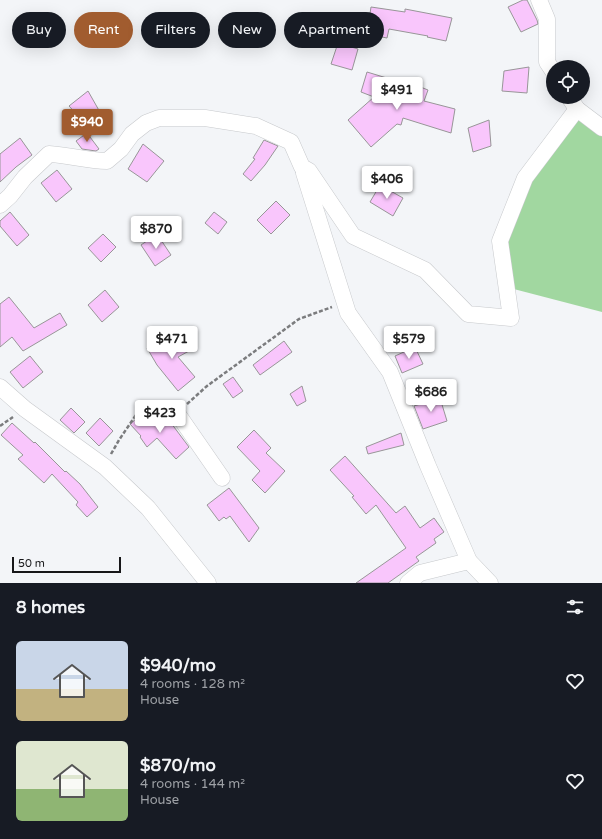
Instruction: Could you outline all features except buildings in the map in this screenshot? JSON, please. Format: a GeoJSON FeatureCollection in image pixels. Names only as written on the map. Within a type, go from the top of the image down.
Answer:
{"type":"FeatureCollection","features":[{"type":"Feature","properties":{"kind":"street"},"geometry":{"type":"LineString","coordinates":[[539,0],[547,19],[547,60]]}},
{"type":"Feature","properties":{"kind":"street"},"geometry":{"type":"LineString","coordinates":[[302,167],[309,171],[353,236],[425,270],[468,314],[511,318],[500,241],[524,178],[572,104]]}},
{"type":"Feature","properties":{"kind":"street"},"geometry":{"type":"LineString","coordinates":[[574,104],[602,128]]}},
{"type":"Feature","properties":{"kind":"street"},"geometry":{"type":"LineString","coordinates":[[0,205],[10,196],[25,177],[49,154],[66,155],[89,161],[107,161],[120,149],[132,134],[146,123],[159,118],[205,118],[256,126],[290,142],[302,167],[348,313],[390,372],[469,561],[490,583]]}},
{"type":"Feature","properties":{"kind":"street"},"geometry":{"type":"LineString","coordinates":[[0,387],[25,409],[105,467],[148,508],[208,583]]}},
{"type":"Feature","properties":{"kind":"street"},"geometry":{"type":"LineString","coordinates":[[177,413],[222,478]]}},
{"type":"Feature","properties":{"kind":"street"},"geometry":{"type":"LineString","coordinates":[[408,583],[420,573],[469,561]]}},
{"type":"Feature","properties":{"kind":"path"},"geometry":{"type":"LineString","coordinates":[[105,467],[118,440],[140,409],[177,413],[207,386],[299,318],[335,306],[348,313]]}},
{"type":"Feature","properties":{"kind":"green space"},"geometry":{"type":"Polygon","coordinates":[[[577,109],[602,128],[602,312],[506,287],[506,241],[529,183],[577,109]]]}}]}
